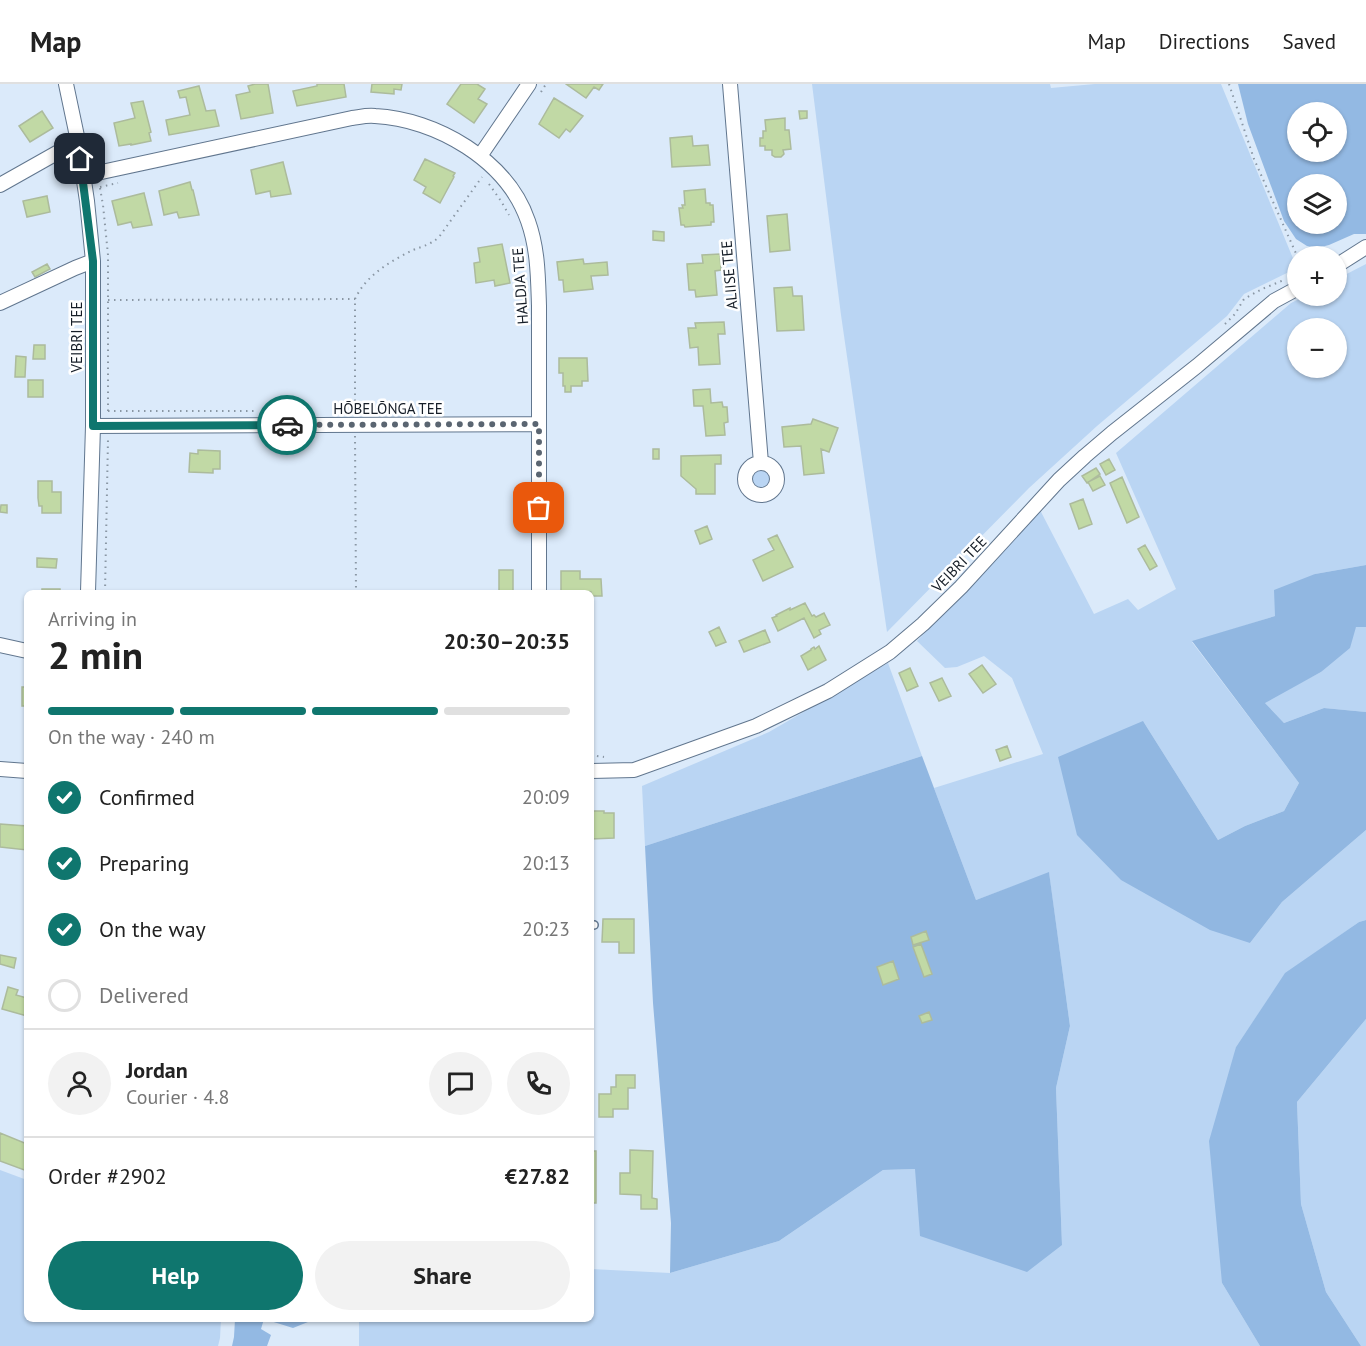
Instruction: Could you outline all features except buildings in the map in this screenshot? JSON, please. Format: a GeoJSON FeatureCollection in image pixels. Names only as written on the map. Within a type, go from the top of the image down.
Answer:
{"type":"FeatureCollection","features":[{"type":"Feature","properties":{"kind":"street","name":"VEIBRI TEE"},"geometry":{"type":"LineString","coordinates":[[66,84],[78,141],[93,261],[93,426],[88,590]]}},
{"type":"Feature","properties":{"kind":"street"},"geometry":{"type":"LineString","coordinates":[[480,156],[529,84]]}},
{"type":"Feature","properties":{"kind":"street","name":"ALIISE TEE"},"geometry":{"type":"LineString","coordinates":[[730,84],[761,463]]}},
{"type":"Feature","properties":{"kind":"street","name":"HALDJA TEE"},"geometry":{"type":"LineString","coordinates":[[83,176],[352,118],[372,116],[403,120],[433,129],[480,156],[504,180],[527,218],[538,265],[539,590]]}},
{"type":"Feature","properties":{"kind":"street"},"geometry":{"type":"LineString","coordinates":[[0,185],[78,141]]}},
{"type":"Feature","properties":{"kind":"street"},"geometry":{"type":"LineString","coordinates":[[1347,259],[1366,248]]}},
{"type":"Feature","properties":{"kind":"street"},"geometry":{"type":"LineString","coordinates":[[0,303],[93,261]]}},
{"type":"Feature","properties":{"kind":"street","name":"VEIBRI TEE"},"geometry":{"type":"LineString","coordinates":[[594,771],[634,770],[756,726],[828,691],[890,652],[961,587],[1059,480],[1085,456],[1197,366],[1287,289]]}},
{"type":"Feature","properties":{"kind":"street","name":"HÕBELÕNGA TEE"},"geometry":{"type":"LineString","coordinates":[[93,426],[539,424]]}},
{"type":"Feature","properties":{"kind":"street"},"geometry":{"type":"LineString","coordinates":[[0,645],[24,650]]}},
{"type":"Feature","properties":{"kind":"street"},"geometry":{"type":"LineString","coordinates":[[0,770],[24,771]]}},
{"type":"Feature","properties":{"kind":"path"},"geometry":{"type":"LineString","coordinates":[[1228,84],[1254,159],[1293,246]]}},
{"type":"Feature","properties":{"kind":"path"},"geometry":{"type":"LineString","coordinates":[[356,590],[356,299],[368,280],[395,259],[431,244],[439,237],[483,177],[479,172]]}},
{"type":"Feature","properties":{"kind":"path"},"geometry":{"type":"LineString","coordinates":[[100,187],[123,182]]}},
{"type":"Feature","properties":{"kind":"path"},"geometry":{"type":"LineString","coordinates":[[489,184],[513,220]]}},
{"type":"Feature","properties":{"kind":"path"},"geometry":{"type":"LineString","coordinates":[[1223,326],[1244,300],[1262,289],[1287,284]]}},
{"type":"Feature","properties":{"kind":"path"},"geometry":{"type":"LineString","coordinates":[[108,300],[356,299]]}},
{"type":"Feature","properties":{"kind":"path"},"geometry":{"type":"LineString","coordinates":[[594,755],[608,758]]}},
{"type":"Feature","properties":{"kind":"shaded area"},"geometry":{"type":"Polygon","coordinates":[[[812,84],[1050,84],[1051,88],[1095,84],[1221,84],[1288,246],[1287,273],[1244,294],[1227,316],[1097,426],[1029,488],[887,632],[841,315],[812,84]]]}},
{"type":"Feature","properties":{"kind":"shaded area"},"geometry":{"type":"Polygon","coordinates":[[[1238,84],[1366,84],[1366,234],[1354,234],[1325,246],[1307,246],[1293,234],[1347,234],[1347,174],[1287,174],[1287,226],[1248,124],[1238,84]]]}},
{"type":"Feature","properties":{"kind":"shaded area"},"geometry":{"type":"Polygon","coordinates":[[[1366,264],[1366,565],[1315,574],[1275,616],[1192,642],[1299,783],[1284,811],[1245,826],[1218,840],[1143,721],[1250,943],[1282,902],[1366,830],[1366,920],[1359,922],[1285,974],[1236,1047],[1222,1283],[1260,1346],[359,1346],[359,1322],[594,1322],[594,1269],[670,1273],[779,1241],[883,1170],[915,1169],[1062,1245],[1056,1088],[1070,1026],[1049,873],[976,900],[934,788],[1043,754],[1012,678],[984,656],[957,667],[945,668],[917,641],[1040,510],[1094,614],[1128,599],[1138,610],[1176,589],[1116,453],[1288,306],[1347,306],[1347,274],[1366,264]]]}},
{"type":"Feature","properties":{"kind":"shaded area"},"geometry":{"type":"Polygon","coordinates":[[[756,468],[766,468],[773,475],[773,485],[766,492],[756,492],[749,485],[749,475],[756,468]]]}},
{"type":"Feature","properties":{"kind":"shaded area"},"geometry":{"type":"Polygon","coordinates":[[[1366,565],[1366,627],[1356,627],[1350,648],[1321,672],[1265,703],[1284,723],[1324,708],[1366,712],[1366,830],[1282,902],[1250,943],[1210,930],[1121,880],[1077,835],[1058,757],[1143,721],[1218,840],[1245,826],[1284,811],[1299,783],[1192,641],[1275,616],[1274,590],[1315,574],[1366,565]]]}},
{"type":"Feature","properties":{"kind":"shaded area"},"geometry":{"type":"Polygon","coordinates":[[[1356,627],[1366,627],[1366,712],[1324,708],[1284,723],[1264,702],[1321,672],[1356,627]]]}},
{"type":"Feature","properties":{"kind":"shaded area"},"geometry":{"type":"Polygon","coordinates":[[[888,663],[922,756],[645,846],[642,786],[769,732],[888,663]]]}},
{"type":"Feature","properties":{"kind":"shaded area"},"geometry":{"type":"Polygon","coordinates":[[[922,756],[976,900],[1049,872],[1070,1026],[1056,1088],[1062,1245],[1027,1272],[920,1236],[915,1169],[883,1170],[779,1241],[670,1273],[671,1223],[653,1003],[645,846],[922,756]]]}},
{"type":"Feature","properties":{"kind":"shaded area"},"geometry":{"type":"Polygon","coordinates":[[[1366,920],[1366,1019],[1297,1102],[1301,1204],[1326,1292],[1361,1346],[1260,1346],[1222,1283],[1209,1141],[1236,1047],[1285,973],[1359,922],[1366,920]]]}},
{"type":"Feature","properties":{"kind":"shaded area"},"geometry":{"type":"Polygon","coordinates":[[[1366,1019],[1366,1346],[1361,1346],[1326,1292],[1301,1204],[1297,1102],[1366,1019]]]}},
{"type":"Feature","properties":{"kind":"shaded area"},"geometry":{"type":"Polygon","coordinates":[[[0,1170],[24,1179],[24,1322],[221,1322],[218,1346],[0,1346],[0,1170]]]}},
{"type":"Feature","properties":{"kind":"shaded area"},"geometry":{"type":"Polygon","coordinates":[[[235,1322],[263,1322],[261,1329],[271,1335],[267,1346],[232,1346],[235,1322]]]}},
{"type":"Feature","properties":{"kind":"shaded area"},"geometry":{"type":"Polygon","coordinates":[[[274,1322],[308,1322],[293,1328],[274,1322]]]}},
{"type":"Feature","properties":{"kind":"way so far"},"geometry":{"type":"LineString","coordinates":[[287,425],[539,424],[539,508]]}},
{"type":"Feature","properties":{"kind":"route"},"geometry":{"type":"LineString","coordinates":[[80,159],[93,261],[93,426],[287,425]]}}]}
